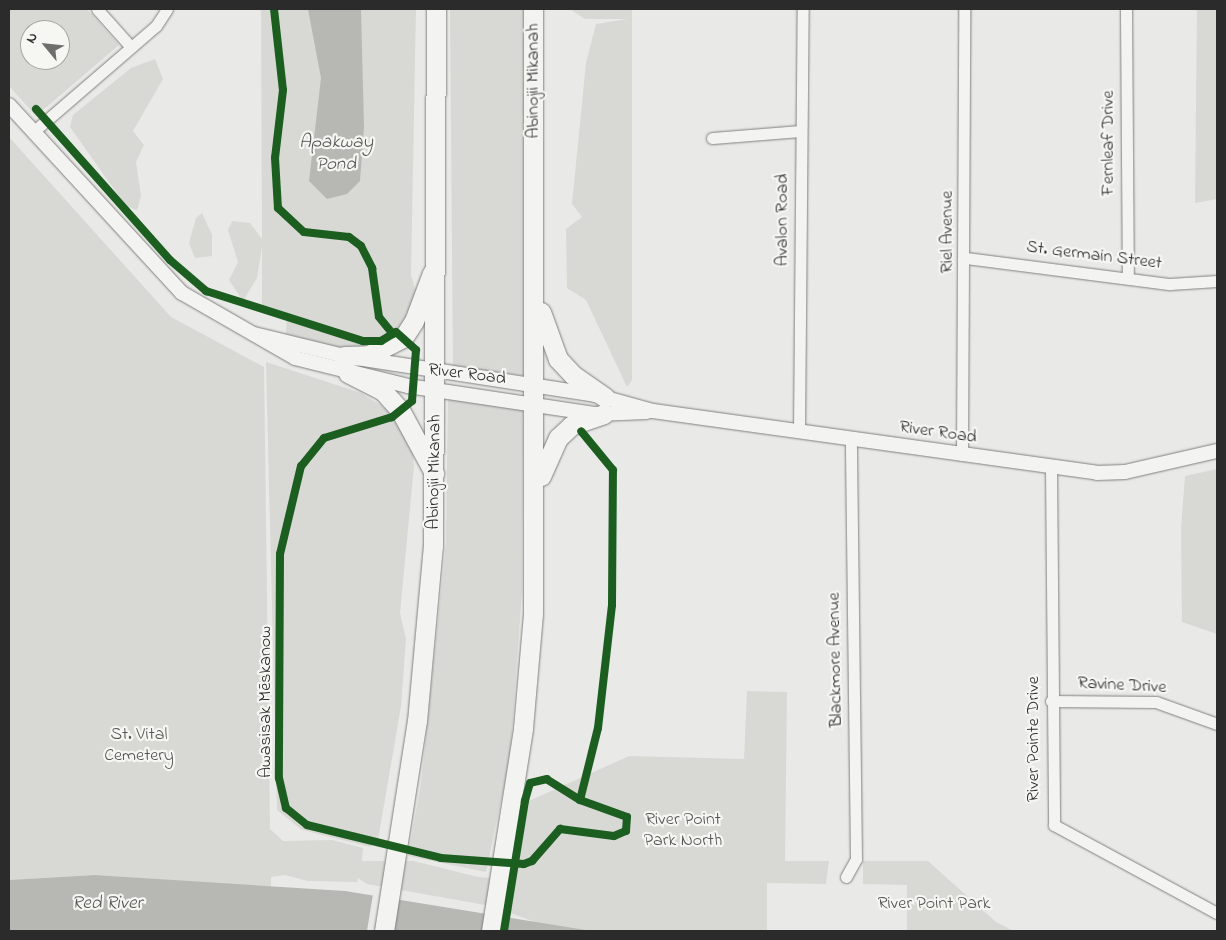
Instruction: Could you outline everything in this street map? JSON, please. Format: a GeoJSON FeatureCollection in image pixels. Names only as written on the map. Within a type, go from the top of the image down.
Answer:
{"type":"FeatureCollection","features":[{"type":"Feature","properties":{"kind":"main road","name":"Abinojii Mikanah"},"geometry":{"type":"LineString","coordinates":[[384,931],[408,784],[426,644],[436,477],[436,9]]}},
{"type":"Feature","properties":{"kind":"main road","name":"Abinojii Mikanah"},"geometry":{"type":"LineString","coordinates":[[491,931],[512,799],[529,665],[535,517],[533,9]]}},
{"type":"Feature","properties":{"kind":"main road"},"geometry":{"type":"LineString","coordinates":[[346,365],[403,338],[414,321],[436,260]]}},
{"type":"Feature","properties":{"kind":"main road"},"geometry":{"type":"LineString","coordinates":[[534,280],[548,340],[558,359],[604,406],[572,425],[549,451],[535,517]]}},
{"type":"Feature","properties":{"kind":"main road"},"geometry":{"type":"LineString","coordinates":[[346,365],[382,390],[400,410],[436,477]]}},
{"type":"Feature","properties":{"kind":"street"},"geometry":{"type":"LineString","coordinates":[[97,9],[131,47]]}},
{"type":"Feature","properties":{"kind":"street"},"geometry":{"type":"LineString","coordinates":[[33,132],[131,47],[168,9]]}},
{"type":"Feature","properties":{"kind":"street","name":"Avalon Road"},"geometry":{"type":"LineString","coordinates":[[799,432],[803,9]]}},
{"type":"Feature","properties":{"kind":"street","name":"Riel Avenue"},"geometry":{"type":"LineString","coordinates":[[962,455],[966,258],[964,9]]}},
{"type":"Feature","properties":{"kind":"street","name":"Fernleaf Drive"},"geometry":{"type":"LineString","coordinates":[[1126,9],[1128,277]]}},
{"type":"Feature","properties":{"kind":"street","name":"River Road"},"geometry":{"type":"LineString","coordinates":[[9,105],[163,276],[199,306],[254,334],[346,365],[436,390],[534,395],[604,406]]}},
{"type":"Feature","properties":{"kind":"street"},"geometry":{"type":"LineString","coordinates":[[712,138],[801,131]]}},
{"type":"Feature","properties":{"kind":"street","name":"St. Germain Street"},"geometry":{"type":"LineString","coordinates":[[966,258],[1128,277],[1170,284],[1217,281]]}},
{"type":"Feature","properties":{"kind":"street","name":"River Road"},"geometry":{"type":"LineString","coordinates":[[346,365],[436,370],[534,395],[1051,467],[1124,472],[1217,451]]}},
{"type":"Feature","properties":{"kind":"street","name":"Blackmore Avenue"},"geometry":{"type":"LineString","coordinates":[[846,877],[856,859],[850,439]]}},
{"type":"Feature","properties":{"kind":"street","name":"River Pointe Drive"},"geometry":{"type":"LineString","coordinates":[[1051,467],[1051,700],[1054,825],[1217,913]]}},
{"type":"Feature","properties":{"kind":"street","name":"Ravine Drive"},"geometry":{"type":"LineString","coordinates":[[1051,700],[1156,702],[1217,724]]}},
{"type":"Feature","properties":{"kind":"green space"},"geometry":{"type":"Polygon","coordinates":[[[9,9],[87,9],[119,45],[36,116],[9,86],[9,9]]]}},
{"type":"Feature","properties":{"kind":"green space"},"geometry":{"type":"Polygon","coordinates":[[[261,9],[416,9],[411,275],[416,292],[402,331],[371,349],[332,348],[286,334],[287,314],[262,306],[262,247],[257,278],[243,301],[229,280],[238,262],[228,230],[232,221],[250,223],[262,239],[261,9]]]}},
{"type":"Feature","properties":{"kind":"green space"},"geometry":{"type":"Polygon","coordinates":[[[450,9],[527,9],[527,376],[453,368],[450,9]]]}},
{"type":"Feature","properties":{"kind":"green space"},"geometry":{"type":"Polygon","coordinates":[[[570,9],[632,9],[632,380],[627,387],[586,300],[567,288],[566,229],[582,217],[572,204],[586,63],[596,24],[627,19],[585,19],[570,9]]]}},
{"type":"Feature","properties":{"kind":"green space"},"geometry":{"type":"Polygon","coordinates":[[[1197,9],[1217,9],[1217,199],[1195,203],[1197,9]]]}},
{"type":"Feature","properties":{"kind":"green space"},"geometry":{"type":"Polygon","coordinates":[[[155,59],[163,79],[133,131],[144,145],[136,162],[141,196],[137,210],[126,206],[70,127],[73,115],[131,68],[155,59]]]}},
{"type":"Feature","properties":{"kind":"green space","name":"St. Vital Cemetery"},"geometry":{"type":"Polygon","coordinates":[[[9,137],[171,317],[264,367],[270,829],[283,841],[332,840],[363,848],[362,861],[414,861],[478,877],[516,880],[529,801],[629,756],[744,759],[747,691],[787,692],[785,861],[829,861],[826,884],[767,883],[767,931],[592,931],[538,923],[491,906],[367,884],[358,878],[357,882],[308,881],[285,875],[271,877],[271,887],[95,875],[9,880],[9,137]]]}},
{"type":"Feature","properties":{"kind":"green space"},"geometry":{"type":"Polygon","coordinates":[[[202,213],[212,235],[212,256],[195,258],[189,243],[196,218],[202,213]]]}},
{"type":"Feature","properties":{"kind":"green space"},"geometry":{"type":"Polygon","coordinates":[[[266,362],[361,393],[393,413],[412,442],[414,466],[400,613],[406,639],[401,706],[378,840],[370,847],[302,830],[277,810],[266,362]]]}},
{"type":"Feature","properties":{"kind":"green space"},"geometry":{"type":"Polygon","coordinates":[[[448,399],[523,410],[522,592],[510,759],[486,872],[408,856],[421,783],[446,543],[448,399]]]}},
{"type":"Feature","properties":{"kind":"green space"},"geometry":{"type":"Polygon","coordinates":[[[1217,469],[1217,634],[1182,622],[1181,529],[1185,476],[1217,469]]]}},
{"type":"Feature","properties":{"kind":"green space","name":"River Point Park"},"geometry":{"type":"Polygon","coordinates":[[[863,861],[928,861],[996,922],[1014,931],[907,931],[907,885],[863,884],[863,861]]]}},
{"type":"Feature","properties":{"kind":"water","name":"Apakway Pond"},"geometry":{"type":"Polygon","coordinates":[[[308,9],[361,9],[364,127],[360,181],[347,194],[327,199],[309,181],[321,78],[308,9]]]}},
{"type":"Feature","properties":{"kind":"water","name":"Red River"},"geometry":{"type":"Polygon","coordinates":[[[95,875],[345,891],[592,931],[9,931],[9,880],[95,875]]]}},
{"type":"Feature","properties":{"kind":"pier"},"geometry":{"type":"Polygon","coordinates":[[[373,894],[398,898],[392,931],[367,931],[373,894]]]}},
{"type":"Feature","properties":{"kind":"cycle path"},"geometry":{"type":"LineString","coordinates":[[274,9],[283,90],[275,158],[278,208],[304,232],[349,237],[361,246],[372,268],[379,317],[393,334]]}},
{"type":"Feature","properties":{"kind":"cycle path","name":"Awasisak Mēskanow"},"geometry":{"type":"LineString","coordinates":[[36,109],[170,260],[206,291],[363,341],[381,341],[396,332],[416,350],[412,401],[392,417],[324,438],[301,466],[280,554],[279,778],[286,808],[307,825],[441,858],[524,864],[532,861],[560,829],[614,836],[626,831],[627,817],[580,800],[547,779],[530,783],[525,801],[504,931]]}},
{"type":"Feature","properties":{"kind":"cycle path"},"geometry":{"type":"LineString","coordinates":[[580,800],[598,728],[612,605],[613,470],[581,431]]}},
{"type":"Feature","properties":{"kind":"park label","name":"River Point Park North"},"geometry":{"type":"Point","coordinates":[683,831]}}]}
